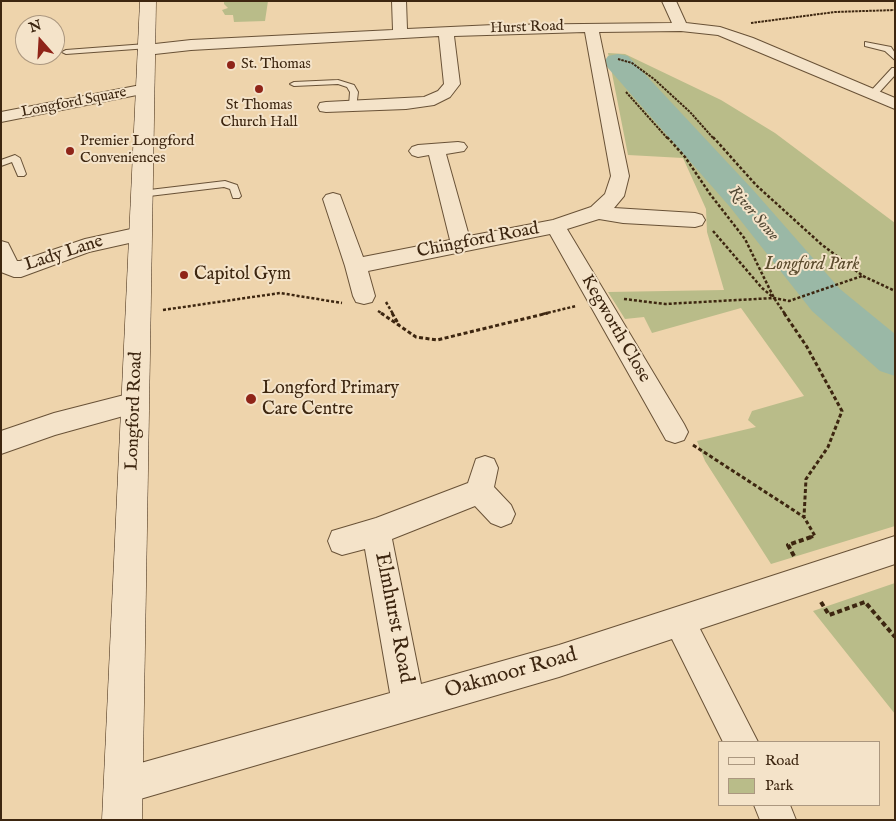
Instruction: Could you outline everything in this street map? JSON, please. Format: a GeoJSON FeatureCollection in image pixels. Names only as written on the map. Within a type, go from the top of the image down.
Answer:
{"type":"FeatureCollection","features":[{"type":"Feature","properties":{"kind":"main road","name":"Longford Road"},"geometry":{"type":"LineString","coordinates":[[122,803],[129,533],[136,403],[148,1]]}},
{"type":"Feature","properties":{"kind":"street"},"geometry":{"type":"LineString","coordinates":[[399,1],[400,34]]}},
{"type":"Feature","properties":{"kind":"street"},"geometry":{"type":"LineString","coordinates":[[669,1],[681,27]]}},
{"type":"Feature","properties":{"kind":"street","name":"Hurst Road"},"geometry":{"type":"LineString","coordinates":[[146,48],[446,32],[591,27],[681,27],[720,31],[748,41],[895,104]]}},
{"type":"Feature","properties":{"kind":"street","name":"Chingford Road"},"geometry":{"type":"LineString","coordinates":[[356,266],[555,226],[598,212],[614,196],[620,176],[591,27]]}},
{"type":"Feature","properties":{"kind":"street"},"geometry":{"type":"LineString","coordinates":[[326,107],[428,101],[444,94],[452,84],[446,32]]}},
{"type":"Feature","properties":{"kind":"street","name":"Longford Square"},"geometry":{"type":"LineString","coordinates":[[1,118],[146,89]]}},
{"type":"Feature","properties":{"kind":"street"},"geometry":{"type":"LineString","coordinates":[[458,147],[427,150],[462,244]]}},
{"type":"Feature","properties":{"kind":"street"},"geometry":{"type":"LineString","coordinates":[[333,198],[364,296]]}},
{"type":"Feature","properties":{"kind":"street","name":"Chingford Road"},"geometry":{"type":"LineString","coordinates":[[598,212],[623,216],[695,220]]}},
{"type":"Feature","properties":{"kind":"street","name":"Kegworth Close"},"geometry":{"type":"LineString","coordinates":[[555,226],[675,432]]}},
{"type":"Feature","properties":{"kind":"street","name":"Lady Lane"},"geometry":{"type":"LineString","coordinates":[[1,248],[8,266],[21,269],[85,246],[140,234]]}},
{"type":"Feature","properties":{"kind":"street"},"geometry":{"type":"LineString","coordinates":[[1,443],[48,426],[136,403]]}},
{"type":"Feature","properties":{"kind":"street","name":"Elmhurst Road"},"geometry":{"type":"LineString","coordinates":[[342,542],[376,532],[483,479],[501,514]]}},
{"type":"Feature","properties":{"kind":"street","name":"Elmhurst Road"},"geometry":{"type":"LineString","coordinates":[[376,532],[409,704]]}},
{"type":"Feature","properties":{"kind":"street","name":"Oakmoor Road"},"geometry":{"type":"LineString","coordinates":[[122,803],[409,704],[559,661],[895,550]]}},
{"type":"Feature","properties":{"kind":"street"},"geometry":{"type":"LineString","coordinates":[[680,622],[741,741]]}},
{"type":"Feature","properties":{"kind":"street"},"geometry":{"type":"LineString","coordinates":[[772,806],[778,820]]}},
{"type":"Feature","properties":{"kind":"lane"},"geometry":{"type":"LineString","coordinates":[[868,44],[888,49],[895,58]]}},
{"type":"Feature","properties":{"kind":"lane"},"geometry":{"type":"LineString","coordinates":[[66,52],[146,48]]}},
{"type":"Feature","properties":{"kind":"lane"},"geometry":{"type":"LineString","coordinates":[[872,95],[895,70]]}},
{"type":"Feature","properties":{"kind":"lane"},"geometry":{"type":"LineString","coordinates":[[294,84],[338,82],[350,85],[354,92],[353,106]]}},
{"type":"Feature","properties":{"kind":"lane"},"geometry":{"type":"LineString","coordinates":[[1,163],[15,158],[21,174]]}},
{"type":"Feature","properties":{"kind":"lane"},"geometry":{"type":"LineString","coordinates":[[142,194],[225,184],[234,187],[236,196]]}},
{"type":"Feature","properties":{"kind":"path"},"geometry":{"type":"LineString","coordinates":[[720,31],[754,22],[835,12],[895,10]]}},
{"type":"Feature","properties":{"kind":"path"},"geometry":{"type":"LineString","coordinates":[[597,56],[632,63],[654,79],[690,112],[756,185],[821,244],[863,276],[895,291]]}},
{"type":"Feature","properties":{"kind":"path"},"geometry":{"type":"LineString","coordinates":[[601,81],[620,86],[685,157],[710,194],[745,239],[774,298],[807,346],[842,412],[828,447],[806,479],[804,516]]}},
{"type":"Feature","properties":{"kind":"path"},"geometry":{"type":"LineString","coordinates":[[695,220],[712,230],[762,288],[774,298]]}},
{"type":"Feature","properties":{"kind":"path"},"geometry":{"type":"LineString","coordinates":[[599,302],[620,299],[665,304],[774,298],[789,301],[863,276]]}},
{"type":"Feature","properties":{"kind":"path"},"geometry":{"type":"LineString","coordinates":[[675,432],[804,516],[815,536],[788,545],[828,615],[865,602],[895,637]]}},
{"type":"Feature","properties":{"kind":"green space"},"geometry":{"type":"Polygon","coordinates":[[[224,1],[268,1],[265,21],[234,22],[233,15],[225,15],[222,10],[228,8],[224,1]]]}},
{"type":"Feature","properties":{"kind":"green space","name":"Longford Park"},"geometry":{"type":"Polygon","coordinates":[[[608,53],[625,54],[721,100],[775,133],[895,223],[895,526],[771,564],[705,461],[697,441],[756,427],[748,420],[752,411],[804,396],[741,308],[652,333],[644,317],[625,319],[608,292],[724,290],[707,232],[706,209],[683,158],[628,155],[608,53]]]}},
{"type":"Feature","properties":{"kind":"green space"},"geometry":{"type":"Polygon","coordinates":[[[895,583],[895,714],[813,611],[895,583]]]}},
{"type":"Feature","properties":{"kind":"waterway","name":"River Sowe"},"geometry":{"type":"LineString","coordinates":[[618,62],[742,199],[826,300],[895,359]]}},
{"type":"Feature","properties":{"kind":"place","name":"St. Thomas"},"geometry":{"type":"Point","coordinates":[231,65]}},
{"type":"Feature","properties":{"kind":"place","name":"St Thomas Church Hall"},"geometry":{"type":"Point","coordinates":[259,89]}},
{"type":"Feature","properties":{"kind":"place","name":"Premier Longford Conveniences"},"geometry":{"type":"Point","coordinates":[70,151]}},
{"type":"Feature","properties":{"kind":"place","name":"Capitol Gym"},"geometry":{"type":"Point","coordinates":[184,275]}},
{"type":"Feature","properties":{"kind":"place","name":"Longford Primary Care Centre"},"geometry":{"type":"Point","coordinates":[251,399]}}]}
